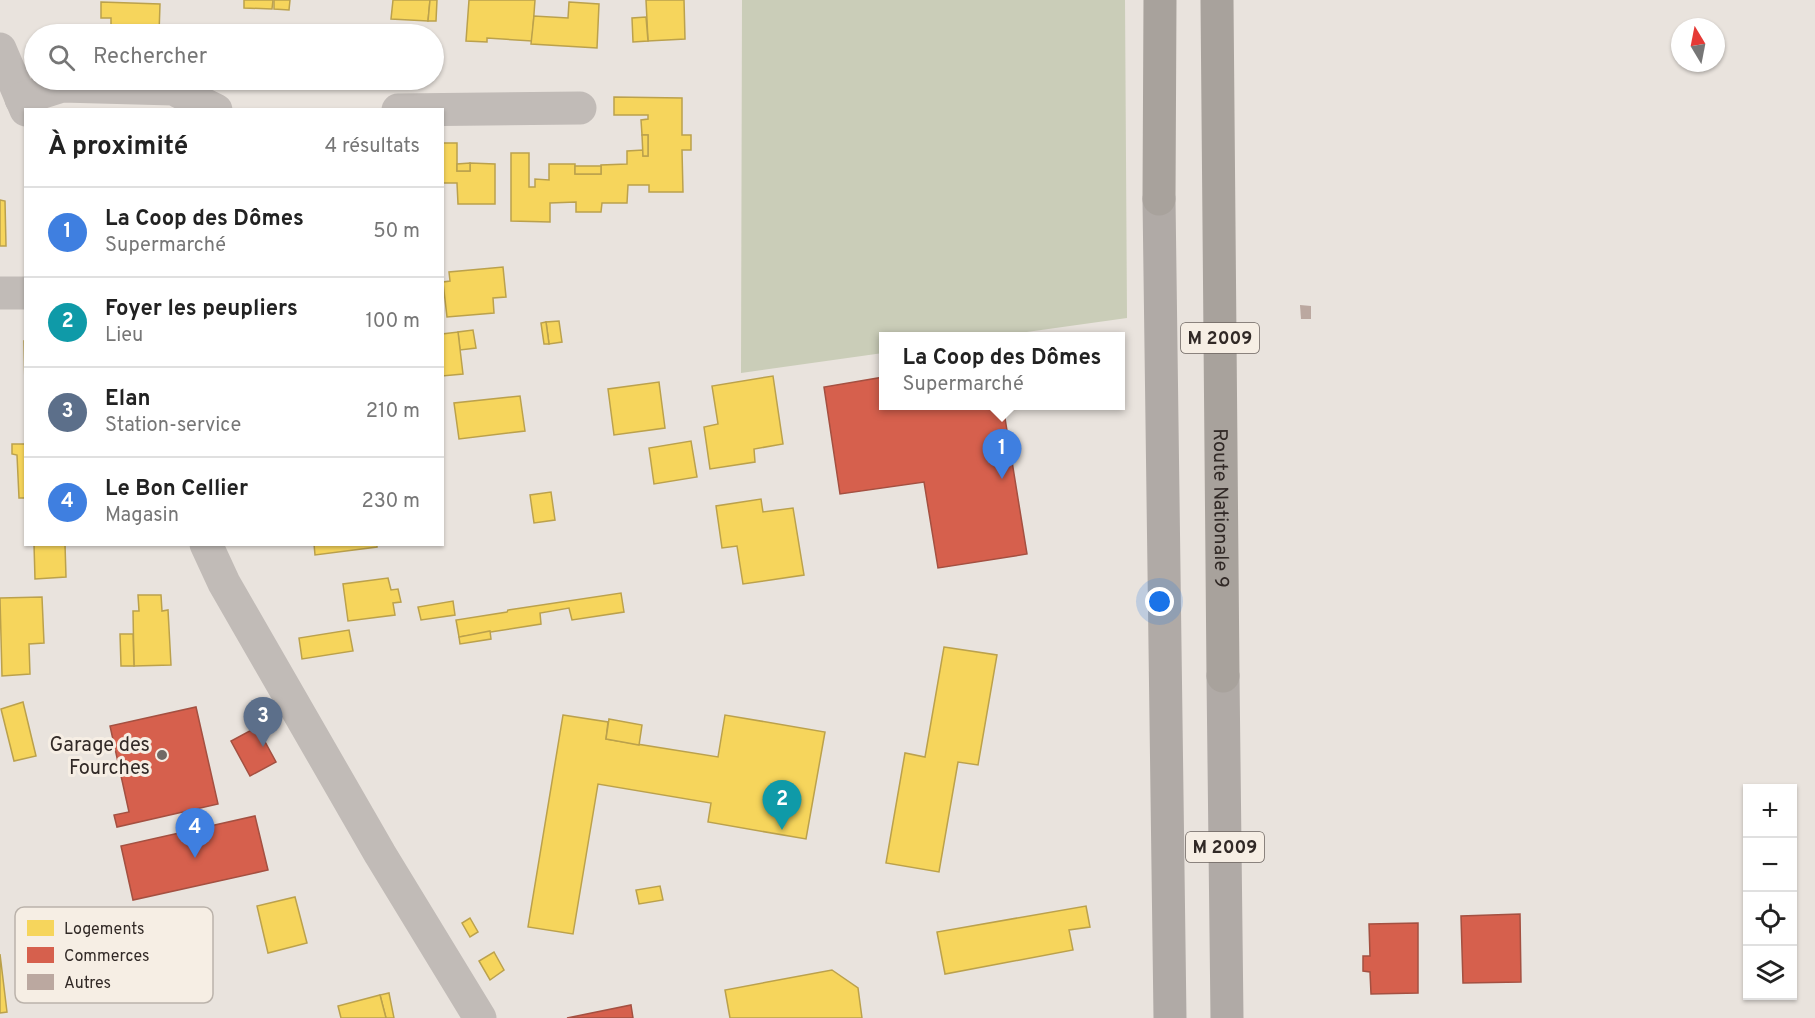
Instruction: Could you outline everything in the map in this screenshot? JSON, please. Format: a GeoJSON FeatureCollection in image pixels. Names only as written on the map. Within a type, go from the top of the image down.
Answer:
{"type":"FeatureCollection","features":[{"type":"Feature","properties":{"kind":"highway","name":"M 2009"},"geometry":{"type":"LineString","coordinates":[[1159,199],[1160,0]]}},
{"type":"Feature","properties":{"kind":"highway","name":"Route Nationale 9"},"geometry":{"type":"LineString","coordinates":[[1216,0],[1223,676]]}},
{"type":"Feature","properties":{"kind":"main road","name":"M 2009"},"geometry":{"type":"LineString","coordinates":[[1159,199],[1170,1018]]}},
{"type":"Feature","properties":{"kind":"main road","name":"Route Nationale 9"},"geometry":{"type":"LineString","coordinates":[[1223,676],[1227,1018]]}},
{"type":"Feature","properties":{"kind":"street"},"geometry":{"type":"LineString","coordinates":[[0,49],[23,104],[53,90]]}},
{"type":"Feature","properties":{"kind":"street"},"geometry":{"type":"LineString","coordinates":[[175,90],[212,108]]}},
{"type":"Feature","properties":{"kind":"street"},"geometry":{"type":"LineString","coordinates":[[444,110],[580,108]]}},
{"type":"Feature","properties":{"kind":"street"},"geometry":{"type":"LineString","coordinates":[[0,293],[24,293]]}},
{"type":"Feature","properties":{"kind":"street"},"geometry":{"type":"LineString","coordinates":[[207,546],[224,583],[380,854],[480,1018]]}},
{"type":"Feature","properties":{"kind":"street"},"geometry":{"type":"LineString","coordinates":[[380,854],[455,1018]]}},
{"type":"Feature","properties":{"kind":"green space"},"geometry":{"type":"Polygon","coordinates":[[[742,0],[1125,0],[1127,318],[1027,332],[879,332],[879,354],[741,373],[742,0]]]}},
{"type":"Feature","properties":{"kind":"building: Logements"},"geometry":{"type":"Polygon","coordinates":[[[244,0],[273,0],[272,9],[244,8],[244,0]]]}},
{"type":"Feature","properties":{"kind":"building: Logements"},"geometry":{"type":"Polygon","coordinates":[[[274,0],[290,0],[289,10],[274,9],[274,0]]]}},
{"type":"Feature","properties":{"kind":"building: Logements"},"geometry":{"type":"Polygon","coordinates":[[[393,0],[430,0],[428,21],[391,19],[393,0]]]}},
{"type":"Feature","properties":{"kind":"building: Logements"},"geometry":{"type":"Polygon","coordinates":[[[430,0],[437,0],[436,21],[428,21],[430,0]]]}},
{"type":"Feature","properties":{"kind":"building: Logements"},"geometry":{"type":"Polygon","coordinates":[[[469,0],[535,0],[532,41],[487,38],[487,42],[466,41],[469,0]]]}},
{"type":"Feature","properties":{"kind":"building: Logements"},"geometry":{"type":"Polygon","coordinates":[[[646,0],[684,0],[685,39],[648,41],[646,0]]]}},
{"type":"Feature","properties":{"kind":"building: Logements"},"geometry":{"type":"Polygon","coordinates":[[[101,2],[160,4],[159,24],[111,24],[111,18],[101,18],[101,2]]]}},
{"type":"Feature","properties":{"kind":"building: Logements"},"geometry":{"type":"Polygon","coordinates":[[[569,2],[599,4],[597,48],[531,44],[534,16],[568,18],[569,2]]]}},
{"type":"Feature","properties":{"kind":"building: Logements"},"geometry":{"type":"Polygon","coordinates":[[[646,17],[648,41],[633,42],[632,18],[646,17]]]}},
{"type":"Feature","properties":{"kind":"building: Logements"},"geometry":{"type":"Polygon","coordinates":[[[614,97],[682,98],[682,135],[691,135],[691,150],[682,150],[683,192],[649,192],[649,185],[628,185],[627,203],[602,203],[601,212],[576,212],[576,202],[550,203],[550,222],[511,221],[511,153],[529,153],[529,187],[535,187],[535,179],[549,180],[549,164],[575,164],[575,174],[601,174],[601,165],[627,164],[627,151],[643,150],[643,156],[648,156],[648,135],[642,135],[641,120],[648,119],[648,115],[614,115],[614,97]]]}},
{"type":"Feature","properties":{"kind":"building: Logements"},"geometry":{"type":"Polygon","coordinates":[[[642,135],[648,135],[648,156],[643,156],[642,135]]]}},
{"type":"Feature","properties":{"kind":"building: Logements"},"geometry":{"type":"Polygon","coordinates":[[[444,143],[457,143],[457,171],[470,171],[470,163],[495,164],[495,204],[458,204],[457,183],[444,183],[444,143]]]}},
{"type":"Feature","properties":{"kind":"building: Logements"},"geometry":{"type":"Polygon","coordinates":[[[470,163],[470,171],[457,171],[457,164],[470,163]]]}},
{"type":"Feature","properties":{"kind":"building: Logements"},"geometry":{"type":"Polygon","coordinates":[[[575,166],[601,166],[601,174],[575,174],[575,166]]]}},
{"type":"Feature","properties":{"kind":"building: Logements"},"geometry":{"type":"Polygon","coordinates":[[[0,200],[5,201],[6,246],[0,246],[0,200]]]}},
{"type":"Feature","properties":{"kind":"building: Logements"},"geometry":{"type":"Polygon","coordinates":[[[503,267],[506,297],[493,298],[494,313],[447,317],[444,282],[450,281],[449,272],[503,267]]]}},
{"type":"Feature","properties":{"kind":"building: Logements"},"geometry":{"type":"Polygon","coordinates":[[[559,321],[562,342],[549,344],[546,322],[559,321]]]}},
{"type":"Feature","properties":{"kind":"building: Logements"},"geometry":{"type":"Polygon","coordinates":[[[546,322],[549,344],[544,344],[541,323],[546,322]]]}},
{"type":"Feature","properties":{"kind":"building: Logements"},"geometry":{"type":"Polygon","coordinates":[[[473,330],[476,348],[460,350],[458,332],[473,330]]]}},
{"type":"Feature","properties":{"kind":"building: Logements"},"geometry":{"type":"Polygon","coordinates":[[[458,332],[463,374],[444,376],[444,334],[458,332]]]}},
{"type":"Feature","properties":{"kind":"building: Logements"},"geometry":{"type":"Polygon","coordinates":[[[773,376],[783,444],[754,449],[755,462],[710,469],[704,427],[718,424],[712,386],[773,376]]]}},
{"type":"Feature","properties":{"kind":"building: Logements"},"geometry":{"type":"Polygon","coordinates":[[[659,382],[665,428],[614,435],[608,389],[659,382]]]}},
{"type":"Feature","properties":{"kind":"building: Logements"},"geometry":{"type":"Polygon","coordinates":[[[520,396],[525,431],[459,439],[454,403],[520,396]]]}},
{"type":"Feature","properties":{"kind":"building: Logements"},"geometry":{"type":"Polygon","coordinates":[[[691,441],[697,477],[654,484],[649,448],[691,441]]]}},
{"type":"Feature","properties":{"kind":"building: Logements"},"geometry":{"type":"Polygon","coordinates":[[[12,444],[24,444],[24,498],[19,498],[17,455],[12,454],[12,444]]]}},
{"type":"Feature","properties":{"kind":"building: Logements"},"geometry":{"type":"Polygon","coordinates":[[[551,492],[555,520],[534,523],[530,495],[551,492]]]}},
{"type":"Feature","properties":{"kind":"building: Logements"},"geometry":{"type":"Polygon","coordinates":[[[761,499],[763,512],[793,508],[804,575],[743,584],[737,546],[722,548],[716,506],[761,499]]]}},
{"type":"Feature","properties":{"kind":"building: Logements"},"geometry":{"type":"Polygon","coordinates":[[[34,546],[65,546],[66,577],[35,579],[34,546]]]}},
{"type":"Feature","properties":{"kind":"building: Logements"},"geometry":{"type":"Polygon","coordinates":[[[314,546],[377,546],[377,547],[315,555],[314,546]]]}},
{"type":"Feature","properties":{"kind":"building: Logements"},"geometry":{"type":"Polygon","coordinates":[[[388,578],[391,590],[398,589],[401,602],[393,603],[395,615],[348,621],[343,584],[388,578]]]}},
{"type":"Feature","properties":{"kind":"building: Logements"},"geometry":{"type":"Polygon","coordinates":[[[621,593],[624,612],[572,620],[569,608],[540,613],[541,624],[459,637],[456,620],[621,593]]]}},
{"type":"Feature","properties":{"kind":"building: Logements"},"geometry":{"type":"Polygon","coordinates":[[[138,595],[161,595],[162,611],[168,610],[171,665],[134,666],[133,611],[139,611],[138,595]]]}},
{"type":"Feature","properties":{"kind":"building: Logements"},"geometry":{"type":"Polygon","coordinates":[[[42,597],[44,643],[29,644],[30,674],[2,676],[0,598],[42,597]]]}},
{"type":"Feature","properties":{"kind":"building: Logements"},"geometry":{"type":"Polygon","coordinates":[[[453,601],[455,615],[421,620],[418,607],[453,601]]]}},
{"type":"Feature","properties":{"kind":"building: Logements"},"geometry":{"type":"Polygon","coordinates":[[[349,630],[353,651],[302,659],[299,638],[349,630]]]}},
{"type":"Feature","properties":{"kind":"building: Logements"},"geometry":{"type":"Polygon","coordinates":[[[490,631],[491,639],[460,644],[459,637],[490,631]]]}},
{"type":"Feature","properties":{"kind":"building: Logements"},"geometry":{"type":"Polygon","coordinates":[[[120,634],[133,634],[134,666],[121,666],[120,634]]]}},
{"type":"Feature","properties":{"kind":"building: Logements"},"geometry":{"type":"Polygon","coordinates":[[[944,647],[997,655],[978,765],[958,762],[939,872],[886,863],[905,753],[925,757],[944,647]]]}},
{"type":"Feature","properties":{"kind":"building: Logements"},"geometry":{"type":"Polygon","coordinates":[[[23,702],[36,756],[14,761],[1,709],[23,702]]]}},
{"type":"Feature","properties":{"kind":"building: Logements"},"geometry":{"type":"Polygon","coordinates":[[[563,715],[608,722],[606,739],[718,757],[725,715],[825,732],[806,839],[708,822],[711,803],[598,784],[573,934],[528,927],[563,715]]]}},
{"type":"Feature","properties":{"kind":"building: Logements"},"geometry":{"type":"Polygon","coordinates":[[[609,719],[642,725],[639,745],[606,739],[609,719]]]}},
{"type":"Feature","properties":{"kind":"building: Logements"},"geometry":{"type":"Polygon","coordinates":[[[660,886],[663,900],[639,904],[636,890],[660,886]]]}},
{"type":"Feature","properties":{"kind":"building: Logements"},"geometry":{"type":"Polygon","coordinates":[[[295,897],[307,943],[268,953],[257,906],[295,897]]]}},
{"type":"Feature","properties":{"kind":"building: Logements"},"geometry":{"type":"Polygon","coordinates":[[[1086,906],[1090,927],[1069,930],[1073,950],[945,974],[937,932],[1086,906]]]}},
{"type":"Feature","properties":{"kind":"building: Logements"},"geometry":{"type":"Polygon","coordinates":[[[470,918],[478,932],[470,937],[462,923],[470,918]]]}},
{"type":"Feature","properties":{"kind":"building: Logements"},"geometry":{"type":"Polygon","coordinates":[[[494,952],[504,970],[490,980],[479,961],[494,952]]]}},
{"type":"Feature","properties":{"kind":"building: Logements"},"geometry":{"type":"Polygon","coordinates":[[[0,954],[7,1012],[0,1013],[0,954]]]}},
{"type":"Feature","properties":{"kind":"building: Logements"},"geometry":{"type":"Polygon","coordinates":[[[832,970],[858,988],[862,1018],[730,1018],[725,990],[832,970]]]}},
{"type":"Feature","properties":{"kind":"building: Logements"},"geometry":{"type":"Polygon","coordinates":[[[389,993],[394,1018],[386,1018],[380,995],[389,993]]]}},
{"type":"Feature","properties":{"kind":"building: Logements"},"geometry":{"type":"Polygon","coordinates":[[[380,995],[386,1018],[341,1018],[338,1006],[380,995]]]}},
{"type":"Feature","properties":{"kind":"building: Commerces"},"geometry":{"type":"Polygon","coordinates":[[[879,378],[879,410],[1004,410],[1027,554],[938,568],[924,482],[840,494],[824,387],[879,378]]]}},
{"type":"Feature","properties":{"kind":"building: Commerces","name":"Garage des Fourches"},"geometry":{"type":"Polygon","coordinates":[[[196,707],[218,804],[117,827],[114,815],[129,812],[110,726],[196,707]]]}},
{"type":"Feature","properties":{"kind":"building: Commerces"},"geometry":{"type":"Polygon","coordinates":[[[257,727],[276,762],[250,776],[231,741],[257,727]]]}},
{"type":"Feature","properties":{"kind":"building: Commerces"},"geometry":{"type":"Polygon","coordinates":[[[255,816],[268,870],[133,900],[121,846],[255,816]]]}},
{"type":"Feature","properties":{"kind":"building: Commerces"},"geometry":{"type":"Polygon","coordinates":[[[1520,914],[1521,982],[1463,983],[1461,916],[1520,914]]]}},
{"type":"Feature","properties":{"kind":"building: Commerces"},"geometry":{"type":"Polygon","coordinates":[[[1418,923],[1418,993],[1371,994],[1370,972],[1363,971],[1363,956],[1370,956],[1369,924],[1418,923]]]}},
{"type":"Feature","properties":{"kind":"building: Commerces"},"geometry":{"type":"Polygon","coordinates":[[[631,1005],[633,1018],[567,1018],[631,1005]]]}},
{"type":"Feature","properties":{"kind":"building: Autres"},"geometry":{"type":"Polygon","coordinates":[[[1300,305],[1311,306],[1311,319],[1301,319],[1300,305]]]}},
{"type":"Feature","properties":{"kind":"place","name":"La Coop des Dômes"},"geometry":{"type":"Point","coordinates":[1002,479]}},
{"type":"Feature","properties":{"kind":"place","name":"Elan"},"geometry":{"type":"Point","coordinates":[263,747]}},
{"type":"Feature","properties":{"kind":"place","name":"Garage des Fourches"},"geometry":{"type":"Point","coordinates":[162,755]}},
{"type":"Feature","properties":{"kind":"place","name":"Foyer les peupliers"},"geometry":{"type":"Point","coordinates":[782,830]}},
{"type":"Feature","properties":{"kind":"place","name":"Le Bon Cellier"},"geometry":{"type":"Point","coordinates":[195,858]}}]}
